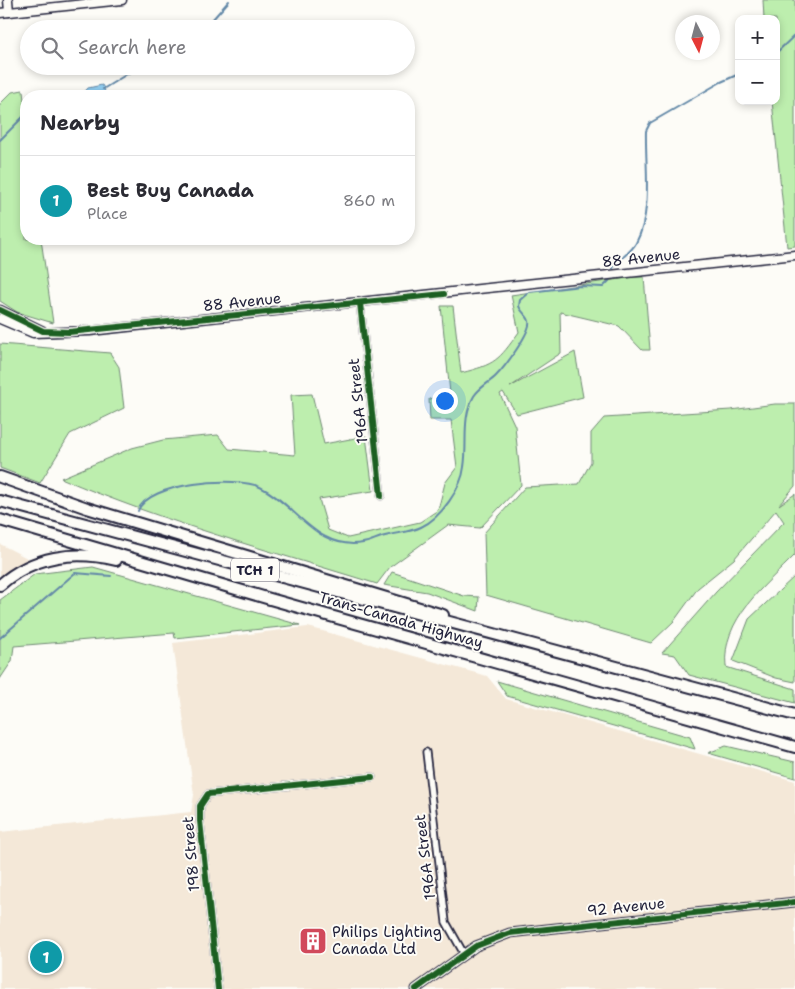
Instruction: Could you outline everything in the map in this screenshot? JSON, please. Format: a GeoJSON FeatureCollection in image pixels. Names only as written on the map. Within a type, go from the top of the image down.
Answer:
{"type":"FeatureCollection","features":[{"type":"Feature","properties":{"kind":"highway"},"geometry":{"type":"LineString","coordinates":[[0,477],[86,508],[423,608],[510,638]]}},
{"type":"Feature","properties":{"kind":"highway","name":"Trans-Canada Highway"},"geometry":{"type":"LineString","coordinates":[[0,501],[795,715]]}},
{"type":"Feature","properties":{"kind":"highway","name":"Trans-Canada Highway"},"geometry":{"type":"LineString","coordinates":[[0,520],[795,747]]}},
{"type":"Feature","properties":{"kind":"highway"},"geometry":{"type":"LineString","coordinates":[[0,585],[27,566],[56,557],[70,555],[104,557],[214,582]]}},
{"type":"Feature","properties":{"kind":"main road"},"geometry":{"type":"LineString","coordinates":[[8,0],[9,12]]}},
{"type":"Feature","properties":{"kind":"main road"},"geometry":{"type":"LineString","coordinates":[[0,13],[122,0]]}},
{"type":"Feature","properties":{"kind":"main road","name":"88 Avenue"},"geometry":{"type":"LineString","coordinates":[[0,319],[28,331],[90,331],[795,255]]}},
{"type":"Feature","properties":{"kind":"main road"},"geometry":{"type":"LineString","coordinates":[[0,310],[42,332]]}},
{"type":"Feature","properties":{"kind":"main road","name":"92 Avenue"},"geometry":{"type":"LineString","coordinates":[[416,989],[464,954],[490,939],[522,930],[795,902]]}},
{"type":"Feature","properties":{"kind":"street","name":"196A Street"},"geometry":{"type":"LineString","coordinates":[[360,303],[381,496]]}},
{"type":"Feature","properties":{"kind":"street","name":"196A Street"},"geometry":{"type":"LineString","coordinates":[[426,752],[446,922],[464,954]]}},
{"type":"Feature","properties":{"kind":"street","name":"198 Street"},"geometry":{"type":"LineString","coordinates":[[218,989],[200,821],[200,806],[208,794],[372,777]]}},
{"type":"Feature","properties":{"kind":"shaded area"},"geometry":{"type":"Polygon","coordinates":[[[0,544],[29,559],[0,578],[0,544]]]}},
{"type":"Feature","properties":{"kind":"shaded area"},"geometry":{"type":"Polygon","coordinates":[[[308,627],[487,676],[506,699],[795,781],[795,989],[0,989],[0,832],[191,812],[194,795],[173,643],[308,627]]]}},
{"type":"Feature","properties":{"kind":"green space"},"geometry":{"type":"Polygon","coordinates":[[[763,0],[795,0],[795,246],[787,247],[772,105],[780,105],[780,15],[764,15],[763,0]]]}},
{"type":"Feature","properties":{"kind":"green space"},"geometry":{"type":"Polygon","coordinates":[[[20,91],[20,245],[42,245],[53,323],[17,312],[0,301],[0,104],[12,92],[20,91]]]}},
{"type":"Feature","properties":{"kind":"green space"},"geometry":{"type":"Polygon","coordinates":[[[644,277],[650,350],[642,350],[619,326],[560,312],[561,353],[510,387],[575,352],[583,397],[517,414],[503,392],[500,394],[515,426],[521,485],[480,528],[448,525],[390,567],[377,584],[178,522],[61,478],[132,448],[163,440],[218,435],[229,449],[295,455],[291,395],[312,394],[324,444],[366,436],[373,491],[319,499],[328,530],[348,538],[420,522],[438,510],[445,483],[457,467],[451,420],[430,420],[429,399],[450,393],[441,306],[453,306],[461,373],[482,367],[495,360],[519,332],[511,295],[644,277]]]}},
{"type":"Feature","properties":{"kind":"green space"},"geometry":{"type":"Polygon","coordinates":[[[0,344],[110,353],[119,367],[124,408],[70,434],[40,483],[0,468],[0,344]]]}},
{"type":"Feature","properties":{"kind":"green space"},"geometry":{"type":"Polygon","coordinates":[[[775,404],[795,404],[795,486],[779,505],[795,494],[795,555],[759,591],[738,619],[730,634],[726,650],[726,667],[795,689],[795,703],[689,675],[675,655],[662,653],[716,592],[784,522],[776,510],[734,559],[698,588],[674,621],[651,643],[486,595],[484,533],[525,487],[579,484],[591,462],[591,433],[604,418],[731,410],[775,404]]]}},
{"type":"Feature","properties":{"kind":"green space"},"geometry":{"type":"Polygon","coordinates":[[[93,567],[300,625],[175,638],[174,633],[14,646],[12,661],[0,679],[0,600],[35,574],[93,567]]]}},
{"type":"Feature","properties":{"kind":"green space"},"geometry":{"type":"Polygon","coordinates":[[[392,572],[464,596],[479,597],[478,611],[427,592],[384,585],[392,572]]]}},
{"type":"Feature","properties":{"kind":"green space"},"geometry":{"type":"Polygon","coordinates":[[[795,576],[795,682],[776,678],[733,661],[749,619],[795,576]]]}},
{"type":"Feature","properties":{"kind":"green space"},"geometry":{"type":"Polygon","coordinates":[[[497,681],[690,737],[695,749],[507,696],[497,681]]]}},
{"type":"Feature","properties":{"kind":"green space"},"geometry":{"type":"Polygon","coordinates":[[[726,746],[795,762],[795,778],[708,753],[726,746]]]}},
{"type":"Feature","properties":{"kind":"water"},"geometry":{"type":"Polygon","coordinates":[[[102,85],[105,90],[86,90],[102,85]]]}},
{"type":"Feature","properties":{"kind":"waterway"},"geometry":{"type":"LineString","coordinates":[[212,20],[229,1]]}},
{"type":"Feature","properties":{"kind":"waterway"},"geometry":{"type":"LineString","coordinates":[[780,49],[795,35]]}},
{"type":"Feature","properties":{"kind":"waterway"},"geometry":{"type":"LineString","coordinates":[[103,89],[126,75]]}},
{"type":"Feature","properties":{"kind":"waterway"},"geometry":{"type":"LineString","coordinates":[[613,268],[634,247],[645,217],[647,188],[646,131],[650,123],[735,76]]}},
{"type":"Feature","properties":{"kind":"waterway"},"geometry":{"type":"LineString","coordinates":[[0,140],[20,120]]}},
{"type":"Feature","properties":{"kind":"waterway"},"geometry":{"type":"LineString","coordinates":[[138,511],[145,501],[158,493],[194,484],[233,482],[260,487],[285,504],[320,534],[347,544],[366,542],[421,527],[436,517],[449,501],[459,484],[464,467],[466,422],[474,396],[500,372],[526,333],[529,321],[519,306],[520,300],[529,292],[581,286],[603,287],[609,281]]}},
{"type":"Feature","properties":{"kind":"waterway"},"geometry":{"type":"LineString","coordinates":[[0,638],[75,573],[111,576]]}},
{"type":"Feature","properties":{"kind":"cycle path"},"geometry":{"type":"LineString","coordinates":[[0,310],[43,331],[69,332],[444,294]]}},
{"type":"Feature","properties":{"kind":"cycle path"},"geometry":{"type":"LineString","coordinates":[[360,303],[381,496]]}},
{"type":"Feature","properties":{"kind":"cycle path"},"geometry":{"type":"LineString","coordinates":[[218,989],[200,821],[200,806],[208,794],[372,777]]}},
{"type":"Feature","properties":{"kind":"cycle path"},"geometry":{"type":"LineString","coordinates":[[416,989],[476,946],[510,933],[795,902]]}},
{"type":"Feature","properties":{"kind":"place","name":"Philips Lighting Canada Ltd"},"geometry":{"type":"Point","coordinates":[313,941]}},
{"type":"Feature","properties":{"kind":"place","name":"Best Buy Canada"},"geometry":{"type":"Point","coordinates":[46,957]}}]}
